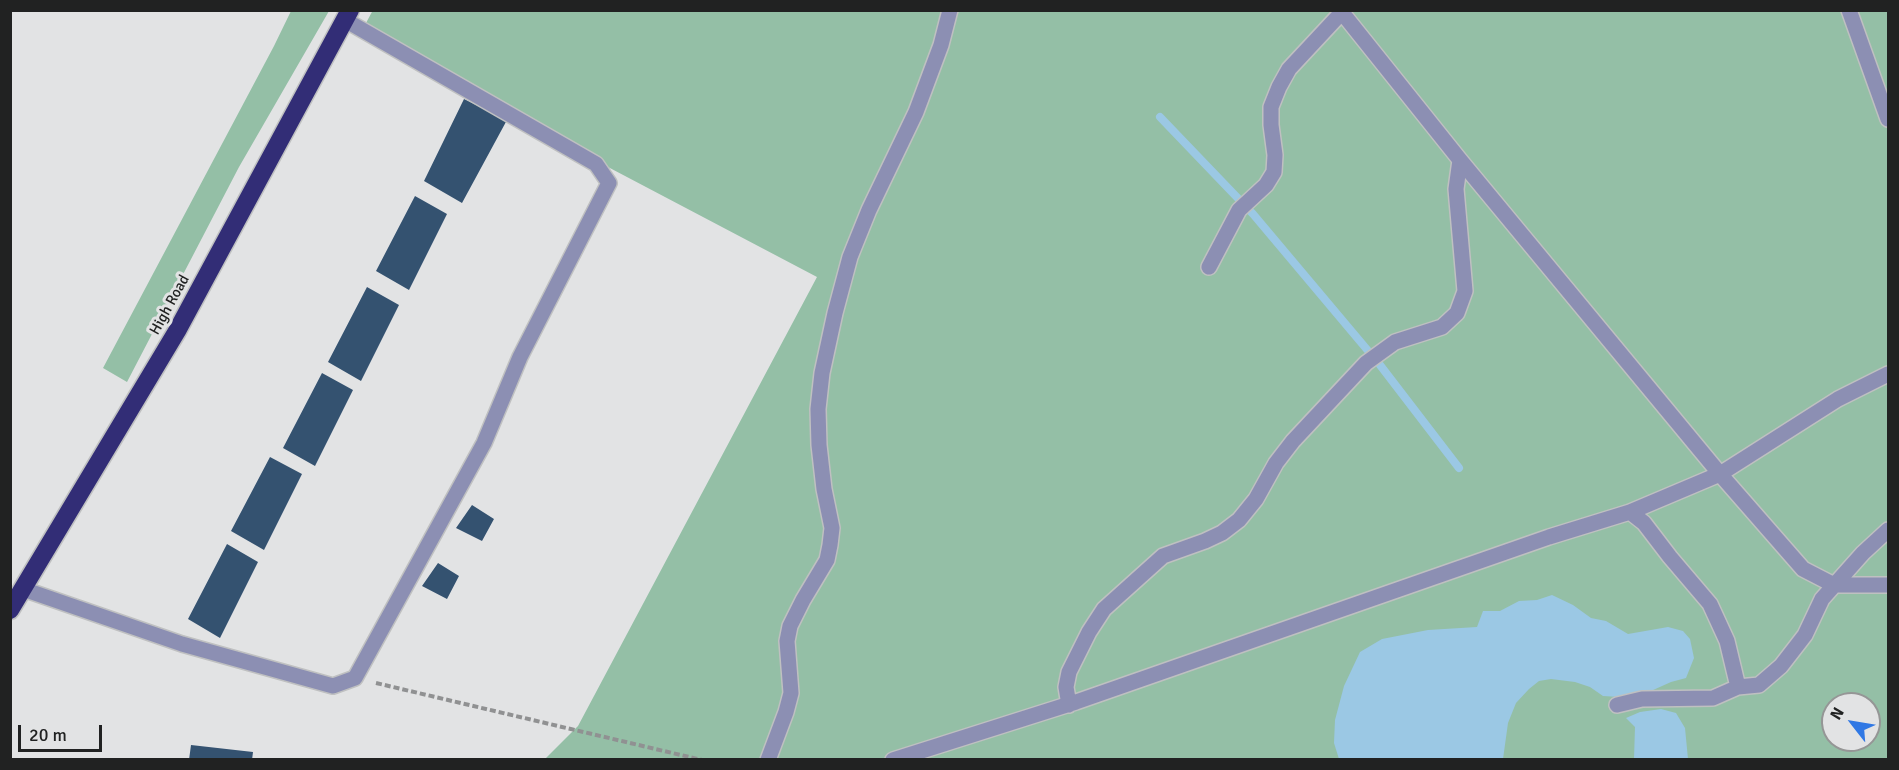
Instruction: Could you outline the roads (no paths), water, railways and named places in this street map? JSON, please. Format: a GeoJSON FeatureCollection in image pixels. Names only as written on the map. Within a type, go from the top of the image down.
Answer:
{"type":"FeatureCollection","features":[{"type":"Feature","properties":{"kind":"highway","name":"High Road"},"geometry":{"type":"LineString","coordinates":[[10,610],[177,331],[347,15]]}},
{"type":"Feature","properties":{"kind":"lane"},"geometry":{"type":"LineString","coordinates":[[768,759],[786,712],[790,693],[787,641],[790,626],[827,560],[830,545],[832,528],[827,510],[818,410],[822,373],[835,313],[850,258],[869,210],[916,112],[938,55],[950,10]]}},
{"type":"Feature","properties":{"kind":"lane"},"geometry":{"type":"LineString","coordinates":[[1849,10],[1888,119]]}},
{"type":"Feature","properties":{"kind":"lane"},"geometry":{"type":"LineString","coordinates":[[1209,267],[1239,210],[1266,185],[1274,172],[1271,107],[1279,87],[1289,69],[1342,11],[1460,160],[1720,474],[1803,568],[1834,585],[1888,585]]}},
{"type":"Feature","properties":{"kind":"lane"},"geometry":{"type":"LineString","coordinates":[[23,589],[182,644],[333,686],[355,678],[484,443],[520,357],[609,183],[596,164],[347,15]]}},
{"type":"Feature","properties":{"kind":"lane"},"geometry":{"type":"LineString","coordinates":[[1069,705],[1066,687],[1069,672],[1089,632],[1104,609],[1163,556],[1222,533],[1239,520],[1256,500],[1276,463],[1293,441],[1366,363],[1395,342],[1442,327],[1457,313],[1465,291],[1456,189],[1460,160]]}},
{"type":"Feature","properties":{"kind":"lane"},"geometry":{"type":"LineString","coordinates":[[893,759],[1069,705],[1549,537],[1630,512],[1720,474],[1838,399],[1888,374]]}},
{"type":"Feature","properties":{"kind":"lane"},"geometry":{"type":"LineString","coordinates":[[1630,512],[1644,523],[1710,604],[1727,641],[1738,687]]}},
{"type":"Feature","properties":{"kind":"lane"},"geometry":{"type":"LineString","coordinates":[[1617,705],[1642,699],[1713,699],[1738,687],[1759,685],[1781,666],[1804,635],[1822,599],[1863,553],[1888,530]]}},
{"type":"Feature","properties":{"kind":"water"},"geometry":{"type":"Polygon","coordinates":[[[1552,595],[1573,605],[1591,618],[1606,621],[1628,634],[1668,627],[1683,631],[1690,639],[1694,658],[1686,678],[1642,695],[1619,697],[1603,696],[1590,687],[1575,682],[1551,679],[1539,681],[1516,703],[1508,723],[1503,759],[1339,759],[1334,743],[1335,720],[1344,686],[1360,652],[1382,639],[1428,630],[1477,627],[1483,611],[1500,611],[1519,601],[1537,600],[1552,595]]]}},
{"type":"Feature","properties":{"kind":"water"},"geometry":{"type":"Polygon","coordinates":[[[1661,709],[1676,713],[1685,728],[1688,759],[1634,759],[1635,727],[1626,718],[1640,712],[1661,709]]]}},
{"type":"Feature","properties":{"kind":"waterway"},"geometry":{"type":"LineString","coordinates":[[1160,117],[1253,214],[1380,365],[1459,468]]}}]}
